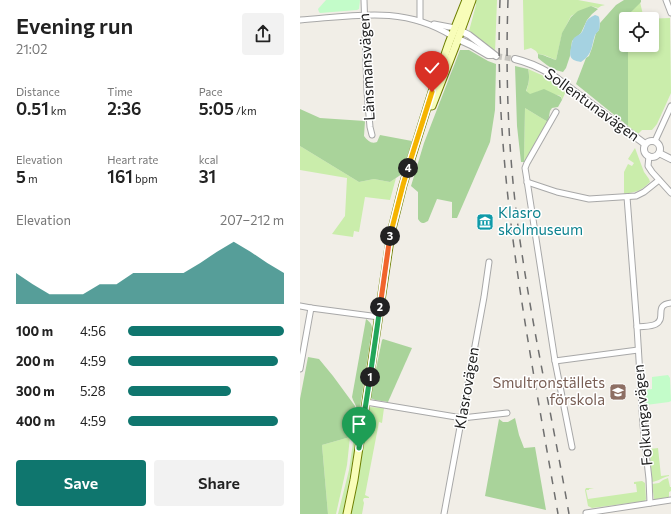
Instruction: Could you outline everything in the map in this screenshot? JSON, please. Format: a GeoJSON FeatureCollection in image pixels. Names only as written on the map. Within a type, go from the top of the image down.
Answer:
{"type":"FeatureCollection","features":[{"type":"Feature","properties":{"kind":"main road"},"geometry":{"type":"LineString","coordinates":[[347,514],[354,480],[391,233],[403,185],[432,92],[458,29],[466,0]]}},
{"type":"Feature","properties":{"kind":"main road"},"geometry":{"type":"LineString","coordinates":[[458,29],[472,0]]}},
{"type":"Feature","properties":{"kind":"street","name":"Länsmansvägen"},"geometry":{"type":"LineString","coordinates":[[364,0],[367,92],[372,135]]}},
{"type":"Feature","properties":{"kind":"street"},"geometry":{"type":"LineString","coordinates":[[420,0],[420,21]]}},
{"type":"Feature","properties":{"kind":"street"},"geometry":{"type":"LineString","coordinates":[[666,0],[671,13]]}},
{"type":"Feature","properties":{"kind":"street"},"geometry":{"type":"LineString","coordinates":[[300,20],[364,15],[391,15],[458,29],[469,35],[496,56],[488,55],[427,23]]}},
{"type":"Feature","properties":{"kind":"street","name":"Sollentunavägen"},"geometry":{"type":"LineString","coordinates":[[515,59],[537,66],[551,74],[645,144]]}},
{"type":"Feature","properties":{"kind":"street"},"geometry":{"type":"LineString","coordinates":[[655,141],[671,106]]}},
{"type":"Feature","properties":{"kind":"street"},"geometry":{"type":"LineString","coordinates":[[556,112],[525,168],[555,361],[572,447]]}},
{"type":"Feature","properties":{"kind":"street","name":"Sollentunavägen"},"geometry":{"type":"LineString","coordinates":[[650,141],[655,141],[660,147],[658,154],[654,157],[649,156],[644,151],[645,144],[650,141]]}},
{"type":"Feature","properties":{"kind":"street"},"geometry":{"type":"LineString","coordinates":[[659,152],[671,159]]}},
{"type":"Feature","properties":{"kind":"street"},"geometry":{"type":"LineString","coordinates":[[649,156],[648,166],[671,193]]}},
{"type":"Feature","properties":{"kind":"street"},"geometry":{"type":"LineString","coordinates":[[526,182],[557,192],[589,199],[636,196],[644,192],[659,180]]}},
{"type":"Feature","properties":{"kind":"street","name":"Folkungavägen"},"geometry":{"type":"LineString","coordinates":[[627,197],[650,503]]}},
{"type":"Feature","properties":{"kind":"street","name":"Klasrovägen"},"geometry":{"type":"LineString","coordinates":[[444,514],[484,297],[488,262]]}},
{"type":"Feature","properties":{"kind":"street"},"geometry":{"type":"LineString","coordinates":[[637,327],[654,325],[658,323],[663,305],[671,303]]}},
{"type":"Feature","properties":{"kind":"street"},"geometry":{"type":"LineString","coordinates":[[300,306],[378,318]]}},
{"type":"Feature","properties":{"kind":"street"},"geometry":{"type":"LineString","coordinates":[[300,369],[311,308]]}},
{"type":"Feature","properties":{"kind":"street"},"geometry":{"type":"LineString","coordinates":[[555,361],[638,350]]}},
{"type":"Feature","properties":{"kind":"street"},"geometry":{"type":"LineString","coordinates":[[366,402],[462,418],[506,413]]}},
{"type":"Feature","properties":{"kind":"street"},"geometry":{"type":"LineString","coordinates":[[586,513],[671,500]]}},
{"type":"Feature","properties":{"kind":"green space"},"geometry":{"type":"Polygon","coordinates":[[[326,0],[360,0],[359,9],[320,13],[318,9],[326,0]]]}},
{"type":"Feature","properties":{"kind":"green space"},"geometry":{"type":"Polygon","coordinates":[[[476,0],[497,0],[495,53],[469,31],[476,0]]]}},
{"type":"Feature","properties":{"kind":"green space"},"geometry":{"type":"Polygon","coordinates":[[[523,0],[578,0],[605,5],[598,8],[591,6],[571,16],[562,34],[556,60],[538,54],[531,48],[524,50],[523,0]]]}},
{"type":"Feature","properties":{"kind":"green space"},"geometry":{"type":"Polygon","coordinates":[[[624,0],[641,0],[641,2],[631,12],[619,12],[619,52],[628,52],[628,126],[576,84],[586,58],[589,56],[596,33],[599,30],[600,23],[616,5],[624,0]]]}},
{"type":"Feature","properties":{"kind":"green space"},"geometry":{"type":"Polygon","coordinates":[[[640,2],[642,12],[631,12],[640,2]]]}},
{"type":"Feature","properties":{"kind":"green space"},"geometry":{"type":"Polygon","coordinates":[[[591,6],[598,9],[587,20],[581,33],[572,41],[570,56],[563,72],[550,67],[538,58],[538,54],[556,60],[562,33],[571,17],[578,11],[591,6]]]}},
{"type":"Feature","properties":{"kind":"green space"},"geometry":{"type":"Polygon","coordinates":[[[659,18],[670,18],[671,93],[657,124],[652,130],[642,130],[638,134],[628,126],[628,52],[659,52],[659,18]]]}},
{"type":"Feature","properties":{"kind":"green space"},"geometry":{"type":"Polygon","coordinates":[[[460,50],[469,50],[496,64],[495,110],[490,142],[457,218],[452,218],[452,202],[437,199],[428,221],[422,223],[418,219],[418,192],[411,186],[424,143],[460,50]]]}},
{"type":"Feature","properties":{"kind":"green space"},"geometry":{"type":"Polygon","coordinates":[[[515,66],[528,69],[529,80],[526,91],[530,94],[544,89],[561,97],[562,100],[558,107],[552,108],[550,111],[548,122],[525,108],[524,162],[521,162],[517,126],[515,66]]]}},
{"type":"Feature","properties":{"kind":"green space"},"geometry":{"type":"Polygon","coordinates":[[[528,69],[546,77],[566,91],[562,100],[561,96],[539,91],[530,95],[526,92],[529,80],[528,69]]]}},
{"type":"Feature","properties":{"kind":"green space"},"geometry":{"type":"Polygon","coordinates":[[[525,108],[548,122],[524,162],[525,108]]]}},
{"type":"Feature","properties":{"kind":"green space"},"geometry":{"type":"Polygon","coordinates":[[[300,109],[320,118],[365,121],[364,136],[371,142],[377,142],[380,135],[412,141],[402,174],[390,182],[374,179],[359,182],[300,146],[300,109]]]}},
{"type":"Feature","properties":{"kind":"green space"},"geometry":{"type":"Polygon","coordinates":[[[300,146],[359,182],[374,179],[390,182],[396,178],[390,200],[365,197],[359,232],[354,231],[353,237],[332,234],[345,216],[347,178],[300,170],[300,146]]]}},
{"type":"Feature","properties":{"kind":"green space"},"geometry":{"type":"Polygon","coordinates":[[[635,148],[644,172],[650,182],[638,191],[624,194],[624,172],[628,164],[632,166],[634,163],[628,159],[635,148]]]}},
{"type":"Feature","properties":{"kind":"green space"},"geometry":{"type":"Polygon","coordinates":[[[366,319],[372,326],[372,329],[358,414],[352,397],[366,319]]]}},
{"type":"Feature","properties":{"kind":"green space"},"geometry":{"type":"Polygon","coordinates":[[[383,339],[412,348],[388,402],[370,398],[383,339]]]}},
{"type":"Feature","properties":{"kind":"green space"},"geometry":{"type":"Polygon","coordinates":[[[308,357],[319,359],[355,406],[350,437],[322,445],[328,514],[300,514],[300,399],[308,357]]]}},
{"type":"Feature","properties":{"kind":"green space"},"geometry":{"type":"Polygon","coordinates":[[[668,375],[670,378],[671,401],[646,405],[644,390],[652,389],[652,377],[668,375]]]}},
{"type":"Feature","properties":{"kind":"green space"},"geometry":{"type":"Polygon","coordinates":[[[370,407],[384,408],[382,423],[379,422],[365,495],[369,498],[364,498],[363,500],[364,503],[362,514],[351,514],[366,418],[370,407]]]}},
{"type":"Feature","properties":{"kind":"green space"},"geometry":{"type":"Polygon","coordinates":[[[357,416],[359,417],[354,453],[343,514],[338,514],[349,470],[357,416]]]}},
{"type":"Feature","properties":{"kind":"green space"},"geometry":{"type":"Polygon","coordinates":[[[515,418],[524,448],[535,447],[546,510],[485,496],[499,419],[503,422],[508,422],[515,418]]]}},
{"type":"Feature","properties":{"kind":"green space"},"geometry":{"type":"Polygon","coordinates":[[[350,437],[347,465],[336,514],[328,514],[322,445],[350,437]]]}},
{"type":"Feature","properties":{"kind":"green space"},"geometry":{"type":"Polygon","coordinates":[[[658,448],[661,476],[669,476],[652,482],[650,449],[658,448]]]}},
{"type":"Feature","properties":{"kind":"green space"},"geometry":{"type":"Polygon","coordinates":[[[668,478],[671,487],[669,497],[654,499],[652,484],[659,483],[668,478]]]}},
{"type":"Feature","properties":{"kind":"green space"},"geometry":{"type":"Polygon","coordinates":[[[642,481],[645,483],[645,501],[592,508],[588,506],[585,490],[586,488],[594,488],[586,490],[588,499],[637,492],[636,484],[634,484],[634,482],[642,481]]]}},
{"type":"Feature","properties":{"kind":"water"},"geometry":{"type":"Polygon","coordinates":[[[595,15],[599,17],[600,27],[595,35],[590,53],[581,62],[572,59],[570,53],[573,40],[582,32],[587,20],[595,15]]]}},
{"type":"Feature","properties":{"kind":"tunnel"},"geometry":{"type":"LineString","coordinates":[[496,56],[515,59]]}},
{"type":"Feature","properties":{"kind":"railway"},"geometry":{"type":"LineString","coordinates":[[500,0],[499,65],[502,130],[508,194],[525,323],[558,514]]}},
{"type":"Feature","properties":{"kind":"railway"},"geometry":{"type":"LineString","coordinates":[[508,0],[507,64],[509,128],[514,191],[522,254],[533,319],[569,514]]}},
{"type":"Feature","properties":{"kind":"place","name":"Klasro skolmuseum"},"geometry":{"type":"Point","coordinates":[485,222]}},
{"type":"Feature","properties":{"kind":"place","name":"Smultronställets förskola"},"geometry":{"type":"Point","coordinates":[618,392]}},
{"type":"Feature","properties":{"kind":"route"},"geometry":{"type":"LineString","coordinates":[[359,448],[391,233],[403,185],[432,92]]}}]}
